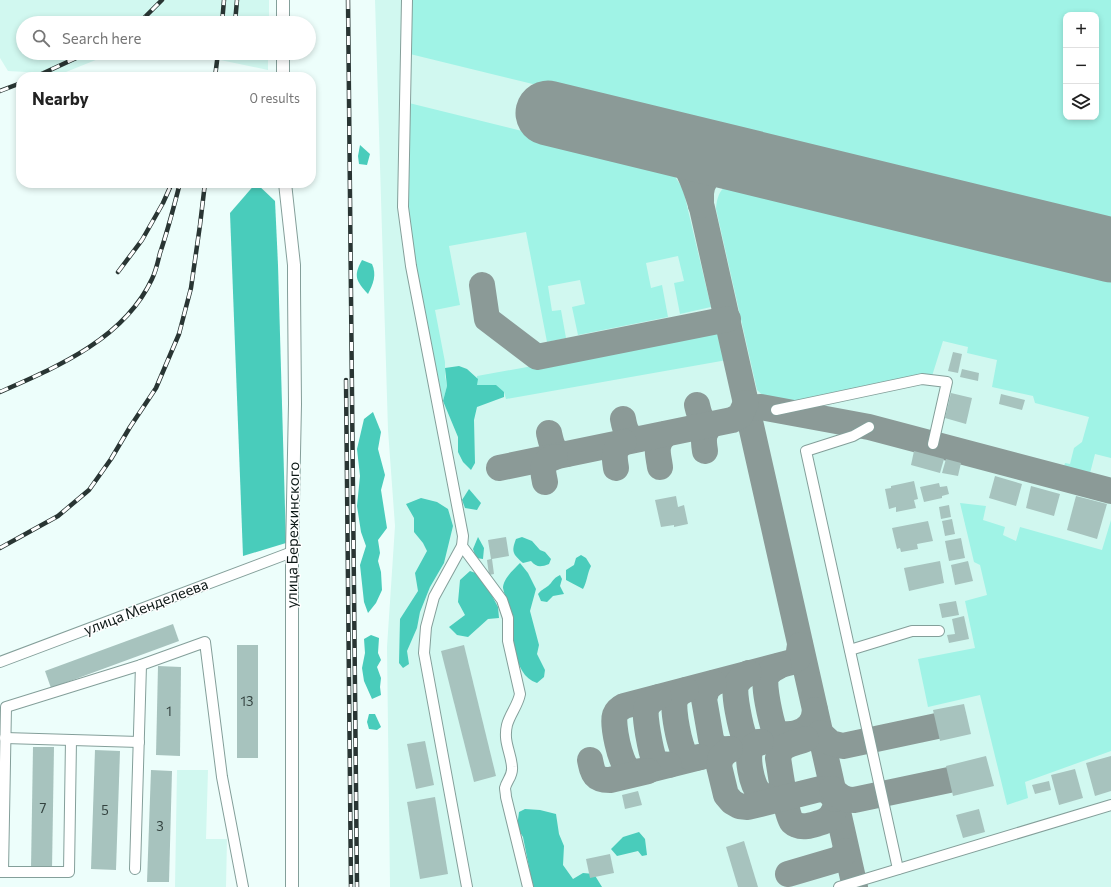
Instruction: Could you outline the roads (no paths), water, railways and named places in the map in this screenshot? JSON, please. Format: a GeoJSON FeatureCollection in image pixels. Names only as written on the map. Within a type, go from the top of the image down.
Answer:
{"type":"FeatureCollection","features":[{"type":"Feature","properties":{"kind":"main road"},"geometry":{"type":"LineString","coordinates":[[283,0],[283,16]]}},
{"type":"Feature","properties":{"kind":"main road"},"geometry":{"type":"LineString","coordinates":[[283,60],[283,72]]}},
{"type":"Feature","properties":{"kind":"main road","name":"улица Бережинского"},"geometry":{"type":"LineString","coordinates":[[286,188],[294,265],[295,404],[292,552],[292,887]]}},
{"type":"Feature","properties":{"kind":"street"},"geometry":{"type":"LineString","coordinates":[[407,0],[403,206],[411,266],[463,536],[462,546],[434,596],[426,627],[424,653],[467,887]]}},
{"type":"Feature","properties":{"kind":"street"},"geometry":{"type":"LineString","coordinates":[[776,410],[922,379],[947,382],[933,444]]}},
{"type":"Feature","properties":{"kind":"street"},"geometry":{"type":"LineString","coordinates":[[869,427],[853,436],[806,451],[898,869]]}},
{"type":"Feature","properties":{"kind":"street"},"geometry":{"type":"LineString","coordinates":[[462,546],[502,600],[508,618],[508,641],[520,694],[519,699],[510,715],[505,738],[512,767],[511,775],[506,787],[506,797],[528,887]]}},
{"type":"Feature","properties":{"kind":"street","name":"улица Менделеева"},"geometry":{"type":"LineString","coordinates":[[0,662],[292,552]]}},
{"type":"Feature","properties":{"kind":"street"},"geometry":{"type":"LineString","coordinates":[[850,650],[912,632],[939,632]]}},
{"type":"Feature","properties":{"kind":"street"},"geometry":{"type":"LineString","coordinates":[[71,740],[69,872],[1,872],[6,707],[205,642],[222,777],[243,887]]}},
{"type":"Feature","properties":{"kind":"street"},"geometry":{"type":"LineString","coordinates":[[135,869],[141,664]]}},
{"type":"Feature","properties":{"kind":"street"},"geometry":{"type":"LineString","coordinates":[[5,738],[138,742]]}},
{"type":"Feature","properties":{"kind":"street"},"geometry":{"type":"LineString","coordinates":[[839,887],[1111,805]]}},
{"type":"Feature","properties":{"kind":"railway"},"geometry":{"type":"LineString","coordinates":[[146,16],[162,0]]}},
{"type":"Feature","properties":{"kind":"railway"},"geometry":{"type":"LineString","coordinates":[[223,16],[224,0]]}},
{"type":"Feature","properties":{"kind":"railway"},"geometry":{"type":"LineString","coordinates":[[236,16],[237,0]]}},
{"type":"Feature","properties":{"kind":"railway"},"geometry":{"type":"LineString","coordinates":[[348,0],[357,887]]}},
{"type":"Feature","properties":{"kind":"railway"},"geometry":{"type":"LineString","coordinates":[[46,72],[72,60]]}},
{"type":"Feature","properties":{"kind":"railway"},"geometry":{"type":"LineString","coordinates":[[216,72],[217,60]]}},
{"type":"Feature","properties":{"kind":"railway"},"geometry":{"type":"LineString","coordinates":[[0,91],[16,85]]}},
{"type":"Feature","properties":{"kind":"railway"},"geometry":{"type":"LineString","coordinates":[[118,272],[142,240],[170,188]]}},
{"type":"Feature","properties":{"kind":"railway"},"geometry":{"type":"LineString","coordinates":[[0,392],[44,372],[87,349],[107,335],[140,300],[156,269],[179,188]]}},
{"type":"Feature","properties":{"kind":"railway"},"geometry":{"type":"LineString","coordinates":[[0,548],[58,516],[89,490],[111,459],[156,388],[179,334],[191,288],[204,188]]}},
{"type":"Feature","properties":{"kind":"railway"},"geometry":{"type":"LineString","coordinates":[[346,380],[351,887]]}}]}
